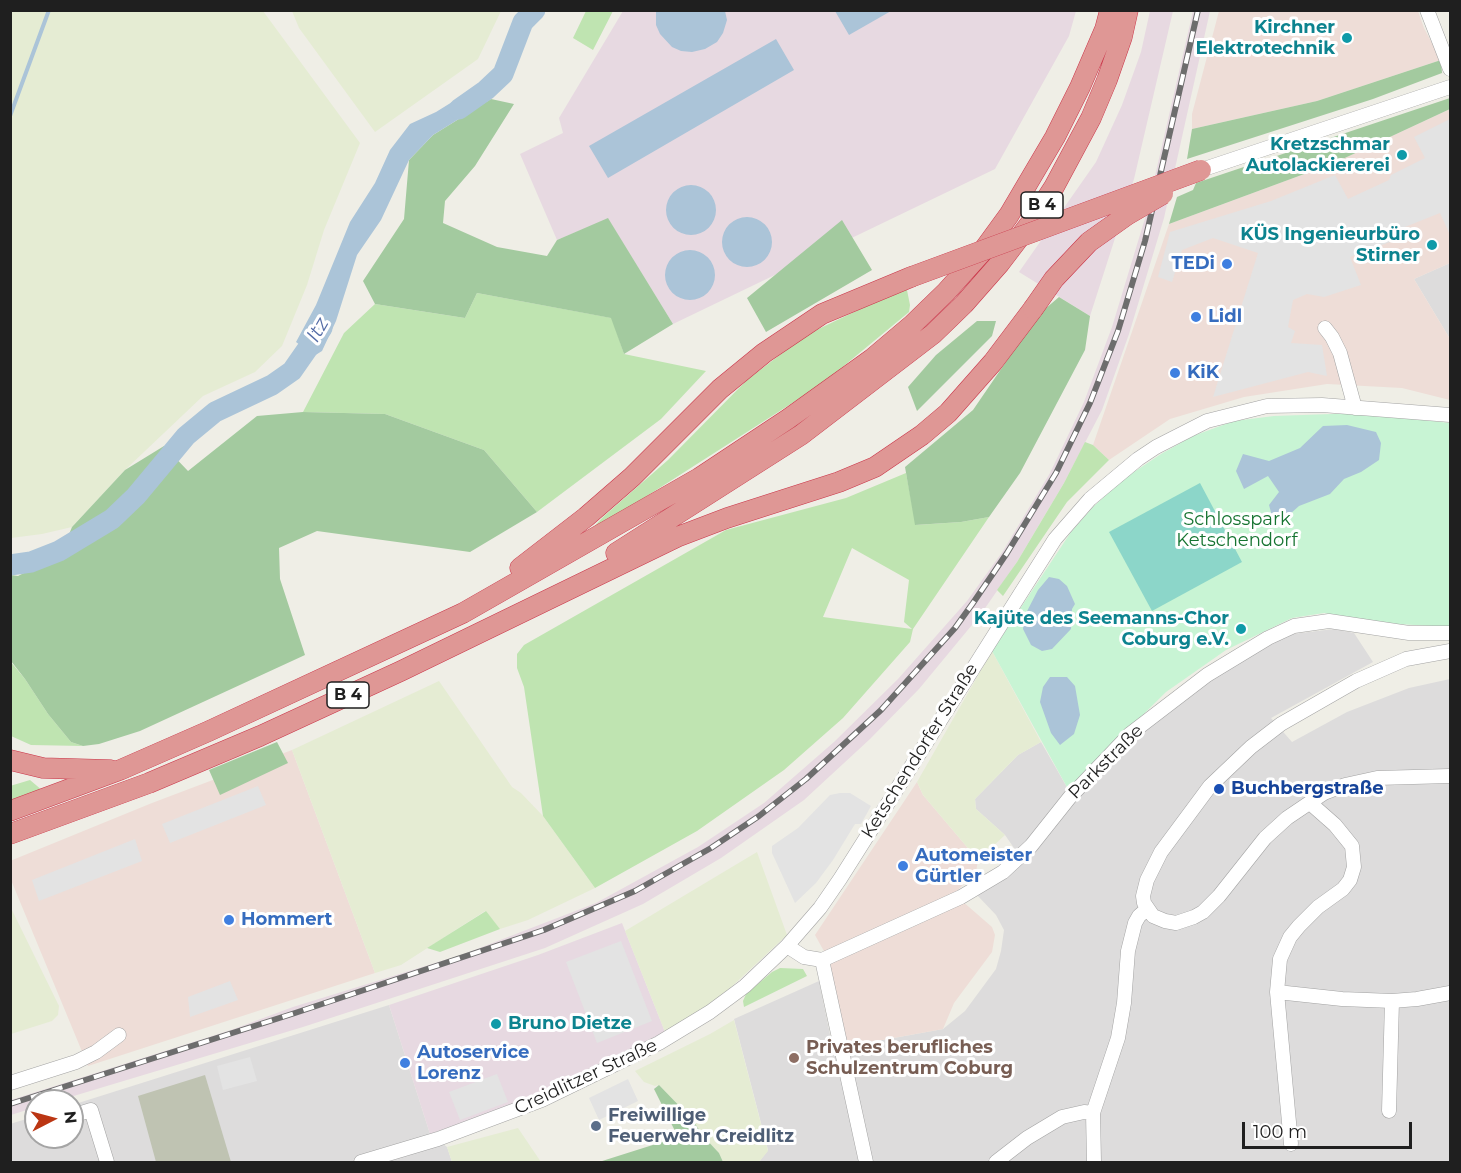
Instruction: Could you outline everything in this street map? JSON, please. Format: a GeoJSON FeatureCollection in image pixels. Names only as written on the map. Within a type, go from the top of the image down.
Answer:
{"type":"FeatureCollection","features":[{"type":"Feature","properties":{"kind":"highway","name":"B 4"},"geometry":{"type":"LineString","coordinates":[[10,811],[120,770],[429,631],[699,478],[807,406],[873,358],[946,292],[982,252],[1022,195],[1080,87],[1105,29],[1110,10]]}},
{"type":"Feature","properties":{"kind":"highway","name":"B 4"},"geometry":{"type":"LineString","coordinates":[[10,834],[149,783],[260,736],[543,601],[801,435],[915,348],[964,304],[1000,263],[1032,221],[1091,118],[1107,80],[1128,10]]}},
{"type":"Feature","properties":{"kind":"highway"},"geometry":{"type":"LineString","coordinates":[[463,613],[594,510],[632,477],[720,389],[764,353],[822,314],[911,277],[1201,170]]}},
{"type":"Feature","properties":{"kind":"highway"},"geometry":{"type":"LineString","coordinates":[[543,601],[677,537],[727,518],[839,482],[875,467],[922,435],[948,413],[993,362],[1069,262],[1126,214],[1201,170]]}},
{"type":"Feature","properties":{"kind":"highway"},"geometry":{"type":"LineString","coordinates":[[10,760],[43,768],[120,770]]}},
{"type":"Feature","properties":{"kind":"street"},"geometry":{"type":"LineString","coordinates":[[1427,10],[1450,69]]}},
{"type":"Feature","properties":{"kind":"street"},"geometry":{"type":"LineString","coordinates":[[1201,170],[1448,87]]}},
{"type":"Feature","properties":{"kind":"street"},"geometry":{"type":"LineString","coordinates":[[1325,328],[1340,353],[1355,408]]}},
{"type":"Feature","properties":{"kind":"street","name":"Ketschendorfer Straße"},"geometry":{"type":"LineString","coordinates":[[787,946],[820,908],[840,879],[1037,564],[1061,530],[1121,471],[1156,447],[1207,421],[1267,406],[1322,405],[1450,416]]}},
{"type":"Feature","properties":{"kind":"street","name":"Parkstraße"},"geometry":{"type":"LineString","coordinates":[[822,960],[961,897],[1003,872],[1031,846],[1070,797],[1109,755],[1148,719],[1207,675],[1248,649],[1294,626],[1338,621],[1409,633],[1450,633]]}},
{"type":"Feature","properties":{"kind":"street"},"geometry":{"type":"LineString","coordinates":[[1450,651],[1406,659],[1366,676],[1281,724],[1251,747],[1210,786],[1184,818],[1161,852],[1143,896],[1147,909],[1158,919],[1176,923],[1203,912],[1265,838],[1287,818],[1324,793],[1345,784],[1377,778],[1450,776]]}},
{"type":"Feature","properties":{"kind":"street"},"geometry":{"type":"LineString","coordinates":[[1292,1144],[1277,992],[1280,959],[1290,937],[1318,907],[1343,889],[1350,880],[1355,857],[1352,846],[1335,825],[1310,803]]}},
{"type":"Feature","properties":{"kind":"street"},"geometry":{"type":"LineString","coordinates":[[1094,1162],[1093,1113],[1118,1038],[1124,1003],[1128,951],[1135,923],[1147,909]]}},
{"type":"Feature","properties":{"kind":"street"},"geometry":{"type":"LineString","coordinates":[[787,946],[804,957],[822,960],[866,1162]]}},
{"type":"Feature","properties":{"kind":"street","name":"Creidlitzer Straße"},"geometry":{"type":"LineString","coordinates":[[361,1162],[384,1159],[523,1108],[590,1077],[659,1042],[734,995],[787,946]]}},
{"type":"Feature","properties":{"kind":"street"},"geometry":{"type":"LineString","coordinates":[[1277,992],[1342,999],[1392,1001],[1450,993]]}},
{"type":"Feature","properties":{"kind":"street"},"geometry":{"type":"LineString","coordinates":[[1389,1111],[1392,1001]]}},
{"type":"Feature","properties":{"kind":"street"},"geometry":{"type":"LineString","coordinates":[[10,1083],[76,1062],[96,1052],[119,1035]]}},
{"type":"Feature","properties":{"kind":"street"},"geometry":{"type":"LineString","coordinates":[[84,1112],[91,1110],[107,1162]]}},
{"type":"Feature","properties":{"kind":"street"},"geometry":{"type":"LineString","coordinates":[[996,1162],[1027,1138],[1062,1117],[1084,1112],[1093,1113]]}},
{"type":"Feature","properties":{"kind":"shaded area"},"geometry":{"type":"Polygon","coordinates":[[[10,11],[263,11],[360,143],[324,230],[307,285],[282,346],[255,372],[203,396],[125,470],[72,527],[11,538],[10,11]]]}},
{"type":"Feature","properties":{"kind":"shaded area"},"geometry":{"type":"Polygon","coordinates":[[[292,11],[501,11],[478,59],[375,132],[299,28],[292,11]]]}},
{"type":"Feature","properties":{"kind":"shaded area"},"geometry":{"type":"Polygon","coordinates":[[[623,11],[1076,11],[1069,36],[995,169],[673,324],[608,219],[557,240],[520,154],[563,133],[559,118],[623,11]]]}},
{"type":"Feature","properties":{"kind":"shaded area"},"geometry":{"type":"Polygon","coordinates":[[[1150,11],[1173,11],[1134,179],[1090,316],[1019,272],[1096,162],[1122,105],[1141,52],[1150,11]]]}},
{"type":"Feature","properties":{"kind":"shaded area"},"geometry":{"type":"Polygon","coordinates":[[[1193,11],[1210,11],[1164,218],[1129,334],[1102,410],[1064,483],[1017,562],[981,614],[919,689],[870,739],[804,800],[721,858],[643,904],[545,948],[303,1027],[84,1093],[84,1089],[46,1089],[231,1030],[293,1007],[464,954],[596,903],[698,847],[764,803],[834,742],[898,679],[967,601],[1003,551],[1050,473],[1084,402],[1112,327],[1146,215],[1193,11]]]}},
{"type":"Feature","properties":{"kind":"shaded area"},"geometry":{"type":"Polygon","coordinates":[[[1219,11],[1418,11],[1441,60],[1317,101],[1192,129],[1192,114],[1219,11]]]}},
{"type":"Feature","properties":{"kind":"shaded area"},"geometry":{"type":"Polygon","coordinates":[[[1450,109],[1450,263],[1414,279],[1450,339],[1450,400],[1402,388],[1327,384],[1244,397],[1170,419],[1109,460],[1093,445],[1169,224],[1334,163],[1450,109]]]}},
{"type":"Feature","properties":{"kind":"shaded area"},"geometry":{"type":"Polygon","coordinates":[[[1450,119],[1450,235],[1440,213],[1405,227],[1390,242],[1350,257],[1361,285],[1324,297],[1307,294],[1293,300],[1288,327],[1295,331],[1291,343],[1322,345],[1327,376],[1308,372],[1213,397],[1258,253],[1213,238],[1182,250],[1172,282],[1158,277],[1170,232],[1271,201],[1335,175],[1348,199],[1389,180],[1391,175],[1425,158],[1414,137],[1450,119]]]}},
{"type":"Feature","properties":{"kind":"shaded area"},"geometry":{"type":"Polygon","coordinates":[[[1450,263],[1450,339],[1414,279],[1450,263]]]}},
{"type":"Feature","properties":{"kind":"shaded area"},"geometry":{"type":"Polygon","coordinates":[[[1200,483],[1242,562],[1152,611],[1109,532],[1200,483]]]}},
{"type":"Feature","properties":{"kind":"shaded area"},"geometry":{"type":"Polygon","coordinates":[[[1334,629],[1354,633],[1373,662],[1271,718],[1292,742],[1347,712],[1409,688],[1450,679],[1450,1162],[759,1162],[768,1150],[734,1019],[819,981],[833,1049],[943,1029],[965,1011],[996,969],[1004,930],[996,915],[977,895],[998,883],[1023,861],[1005,835],[976,809],[975,799],[1018,755],[1041,742],[1068,789],[1082,794],[1133,742],[1179,702],[1252,653],[1292,634],[1334,629]]]}},
{"type":"Feature","properties":{"kind":"shaded area"},"geometry":{"type":"Polygon","coordinates":[[[992,651],[1041,742],[1018,755],[975,799],[976,809],[1005,835],[978,860],[923,795],[917,782],[992,651]]]}},
{"type":"Feature","properties":{"kind":"shaded area"},"geometry":{"type":"Polygon","coordinates":[[[439,681],[512,787],[543,816],[595,888],[528,920],[500,929],[485,911],[401,965],[375,973],[292,750],[439,681]]]}},
{"type":"Feature","properties":{"kind":"shaded area"},"geometry":{"type":"Polygon","coordinates":[[[292,750],[375,973],[88,1066],[11,880],[10,861],[152,803],[292,750]]]}},
{"type":"Feature","properties":{"kind":"shaded area"},"geometry":{"type":"Polygon","coordinates":[[[917,782],[923,795],[978,860],[976,872],[954,894],[992,927],[995,935],[992,952],[954,1003],[943,1029],[844,1047],[825,953],[815,935],[917,782]]]}},
{"type":"Feature","properties":{"kind":"shaded area"},"geometry":{"type":"Polygon","coordinates":[[[258,786],[266,805],[170,843],[162,824],[258,786]]]}},
{"type":"Feature","properties":{"kind":"shaded area"},"geometry":{"type":"Polygon","coordinates":[[[850,793],[871,806],[861,824],[855,824],[816,883],[795,903],[772,853],[772,846],[798,828],[830,795],[850,793]]]}},
{"type":"Feature","properties":{"kind":"shaded area"},"geometry":{"type":"Polygon","coordinates":[[[135,839],[142,861],[39,901],[32,880],[135,839]]]}},
{"type":"Feature","properties":{"kind":"shaded area"},"geometry":{"type":"Polygon","coordinates":[[[757,852],[787,935],[727,991],[665,1032],[625,931],[757,852]]]}},
{"type":"Feature","properties":{"kind":"shaded area"},"geometry":{"type":"Polygon","coordinates":[[[10,906],[59,1006],[58,1015],[52,1021],[11,1034],[10,906]]]}},
{"type":"Feature","properties":{"kind":"shaded area"},"geometry":{"type":"Polygon","coordinates":[[[622,923],[665,1032],[523,1101],[430,1134],[389,1005],[538,955],[622,923]]]}},
{"type":"Feature","properties":{"kind":"shaded area"},"geometry":{"type":"Polygon","coordinates":[[[621,941],[652,1021],[597,1043],[566,962],[621,941]]]}},
{"type":"Feature","properties":{"kind":"shaded area"},"geometry":{"type":"Polygon","coordinates":[[[230,981],[238,1000],[190,1017],[188,997],[230,981]]]}},
{"type":"Feature","properties":{"kind":"shaded area"},"geometry":{"type":"Polygon","coordinates":[[[389,1005],[430,1134],[447,1147],[452,1162],[11,1162],[10,1124],[24,1120],[24,1149],[84,1149],[84,1101],[389,1005]]]}},
{"type":"Feature","properties":{"kind":"shaded area"},"geometry":{"type":"Polygon","coordinates":[[[734,1020],[768,1151],[759,1162],[723,1162],[719,1153],[692,1119],[659,1085],[644,1082],[635,1071],[734,1020]]]}},
{"type":"Feature","properties":{"kind":"shaded area"},"geometry":{"type":"Polygon","coordinates":[[[250,1057],[257,1081],[223,1090],[217,1066],[250,1057]]]}},
{"type":"Feature","properties":{"kind":"shaded area"},"geometry":{"type":"Polygon","coordinates":[[[497,1074],[508,1102],[460,1120],[449,1092],[497,1074]]]}},
{"type":"Feature","properties":{"kind":"shaded area"},"geometry":{"type":"Polygon","coordinates":[[[205,1075],[231,1162],[156,1162],[138,1096],[205,1075]]]}},
{"type":"Feature","properties":{"kind":"shaded area"},"geometry":{"type":"Polygon","coordinates":[[[628,1079],[638,1101],[599,1120],[589,1098],[628,1079]]]}},
{"type":"Feature","properties":{"kind":"shaded area"},"geometry":{"type":"Polygon","coordinates":[[[24,1096],[24,1111],[11,1115],[11,1100],[24,1096]]]}},
{"type":"Feature","properties":{"kind":"shaded area"},"geometry":{"type":"Polygon","coordinates":[[[518,1128],[541,1162],[452,1162],[447,1147],[518,1128]]]}},
{"type":"Feature","properties":{"kind":"green space"},"geometry":{"type":"Polygon","coordinates":[[[586,11],[613,11],[593,50],[573,38],[586,11]]]}},
{"type":"Feature","properties":{"kind":"green space"},"geometry":{"type":"Polygon","coordinates":[[[1441,60],[1442,73],[1373,99],[1187,159],[1192,129],[1317,101],[1441,60]]]}},
{"type":"Feature","properties":{"kind":"green space"},"geometry":{"type":"Polygon","coordinates":[[[1450,98],[1450,109],[1334,163],[1169,224],[1177,197],[1193,190],[1196,183],[1450,98]]]}},
{"type":"Feature","properties":{"kind":"green space"},"geometry":{"type":"Polygon","coordinates":[[[491,99],[514,104],[475,166],[445,201],[443,223],[497,247],[547,256],[557,240],[608,218],[673,324],[624,354],[611,318],[477,293],[465,318],[375,304],[363,281],[404,219],[409,160],[433,135],[491,99]]]}},
{"type":"Feature","properties":{"kind":"green space"},"geometry":{"type":"Polygon","coordinates":[[[842,220],[872,270],[766,332],[747,298],[842,220]]]}},
{"type":"Feature","properties":{"kind":"green space"},"geometry":{"type":"Polygon","coordinates":[[[900,290],[907,290],[909,312],[822,384],[586,535],[604,516],[668,460],[747,380],[806,335],[900,290]]]}},
{"type":"Feature","properties":{"kind":"green space"},"geometry":{"type":"Polygon","coordinates":[[[477,293],[612,318],[624,354],[706,371],[661,419],[537,512],[484,450],[385,414],[303,412],[344,333],[375,304],[465,318],[477,293]]]}},
{"type":"Feature","properties":{"kind":"green space"},"geometry":{"type":"Polygon","coordinates":[[[1059,297],[1090,316],[1085,350],[1020,473],[989,517],[961,522],[915,525],[905,467],[973,410],[1038,315],[1059,297]]]}},
{"type":"Feature","properties":{"kind":"green space"},"geometry":{"type":"Polygon","coordinates":[[[977,321],[996,321],[992,336],[917,411],[908,387],[936,355],[977,321]]]}},
{"type":"Feature","properties":{"kind":"green space"},"geometry":{"type":"Polygon","coordinates":[[[303,412],[385,414],[484,450],[537,512],[470,552],[317,531],[279,548],[280,579],[305,655],[140,731],[99,744],[83,746],[71,742],[48,714],[11,661],[11,575],[18,576],[61,554],[72,527],[125,470],[164,446],[188,471],[257,416],[303,412]]]}},
{"type":"Feature","properties":{"kind":"green space","name":"Schlosspark Ketschendorf"},"geometry":{"type":"Polygon","coordinates":[[[1360,413],[1450,423],[1450,627],[1380,623],[1324,613],[1292,618],[1226,650],[1166,692],[1068,789],[992,651],[1071,532],[1094,506],[1125,478],[1193,436],[1234,421],[1274,416],[1360,413]]]}},
{"type":"Feature","properties":{"kind":"green space"},"geometry":{"type":"Polygon","coordinates":[[[1085,442],[1093,445],[1109,460],[1067,502],[1003,596],[997,590],[1017,562],[1064,483],[1085,442]]]}},
{"type":"Feature","properties":{"kind":"green space"},"geometry":{"type":"Polygon","coordinates":[[[906,473],[916,525],[961,522],[989,517],[913,629],[910,642],[843,718],[784,770],[697,831],[595,888],[543,816],[524,687],[517,668],[517,654],[524,645],[726,530],[846,498],[906,473]],[[852,548],[823,617],[912,629],[904,622],[909,580],[852,548]]]}},
{"type":"Feature","properties":{"kind":"green space"},"geometry":{"type":"Polygon","coordinates":[[[10,661],[71,742],[83,746],[31,745],[11,736],[10,661]]]}},
{"type":"Feature","properties":{"kind":"green space"},"geometry":{"type":"Polygon","coordinates":[[[277,742],[288,763],[220,795],[209,770],[277,742]]]}},
{"type":"Feature","properties":{"kind":"green space"},"geometry":{"type":"Polygon","coordinates":[[[30,780],[43,791],[11,802],[10,786],[30,780]]]}},
{"type":"Feature","properties":{"kind":"green space"},"geometry":{"type":"Polygon","coordinates":[[[486,911],[500,929],[440,952],[427,948],[486,911]]]}},
{"type":"Feature","properties":{"kind":"green space"},"geometry":{"type":"Polygon","coordinates":[[[780,968],[803,969],[807,976],[744,1007],[743,1001],[746,994],[780,968]]]}},
{"type":"Feature","properties":{"kind":"green space"},"geometry":{"type":"Polygon","coordinates":[[[659,1085],[692,1119],[719,1153],[723,1162],[599,1162],[678,1137],[654,1089],[659,1085]]]}},
{"type":"Feature","properties":{"kind":"water"},"geometry":{"type":"Polygon","coordinates":[[[656,11],[725,11],[727,20],[717,42],[705,49],[692,52],[681,51],[672,47],[660,34],[656,25],[656,11]]]}},
{"type":"Feature","properties":{"kind":"water"},"geometry":{"type":"Polygon","coordinates":[[[835,11],[891,11],[849,35],[835,11]]]}},
{"type":"Feature","properties":{"kind":"water"},"geometry":{"type":"Polygon","coordinates":[[[776,39],[794,70],[608,178],[589,146],[776,39]]]}},
{"type":"Feature","properties":{"kind":"water"},"geometry":{"type":"Polygon","coordinates":[[[473,89],[491,99],[433,135],[409,160],[381,220],[357,255],[336,321],[322,351],[314,356],[296,342],[316,305],[350,222],[375,183],[390,150],[410,124],[436,112],[473,89]]]}},
{"type":"Feature","properties":{"kind":"water"},"geometry":{"type":"Polygon","coordinates":[[[686,185],[696,185],[709,192],[716,205],[716,215],[709,228],[696,235],[686,235],[677,231],[670,224],[666,215],[666,205],[670,196],[677,189],[686,185]]]}},
{"type":"Feature","properties":{"kind":"water"},"geometry":{"type":"Polygon","coordinates":[[[742,217],[752,217],[765,224],[772,237],[772,247],[765,260],[752,267],[742,267],[733,263],[726,256],[722,247],[722,237],[726,228],[733,221],[742,217]]]}},
{"type":"Feature","properties":{"kind":"water"},"geometry":{"type":"Polygon","coordinates":[[[685,250],[695,250],[708,257],[715,270],[715,280],[708,293],[695,300],[685,300],[676,296],[669,289],[665,280],[665,270],[669,261],[676,254],[685,250]]]}},
{"type":"Feature","properties":{"kind":"water"},"geometry":{"type":"Polygon","coordinates":[[[1347,425],[1376,432],[1381,443],[1379,460],[1361,472],[1344,479],[1330,494],[1299,506],[1290,514],[1272,516],[1269,505],[1279,492],[1268,476],[1244,489],[1236,471],[1243,454],[1269,461],[1300,448],[1323,426],[1347,425]]]}},
{"type":"Feature","properties":{"kind":"water"},"geometry":{"type":"Polygon","coordinates":[[[1049,577],[1059,579],[1067,586],[1075,604],[1072,609],[1071,629],[1052,649],[1042,651],[1031,645],[1023,629],[1024,617],[1038,590],[1049,577]]]}},
{"type":"Feature","properties":{"kind":"water"},"geometry":{"type":"Polygon","coordinates":[[[1050,677],[1067,677],[1075,686],[1080,715],[1074,734],[1060,745],[1051,733],[1040,702],[1043,687],[1050,677]]]}},
{"type":"Feature","properties":{"kind":"waterway"},"geometry":{"type":"LineString","coordinates":[[10,116],[49,10]]}},
{"type":"Feature","properties":{"kind":"waterway","name":"Itz"},"geometry":{"type":"LineString","coordinates":[[459,109],[486,90],[503,74],[523,22],[535,10]]}},
{"type":"Feature","properties":{"kind":"waterway","name":"Itz"},"geometry":{"type":"LineString","coordinates":[[10,565],[31,562],[59,551],[112,519],[136,496],[186,436],[215,412],[272,385],[292,371],[322,328]]}},
{"type":"Feature","properties":{"kind":"railway"},"geometry":{"type":"LineString","coordinates":[[10,1104],[544,930],[635,891],[711,848],[759,816],[806,779],[881,710],[955,628],[973,603],[1056,473],[1090,403],[1118,331],[1145,241],[1198,10]]}},
{"type":"Feature","properties":{"kind":"place","name":"Kirchner Elektrotechnik"},"geometry":{"type":"Point","coordinates":[1347,38]}},
{"type":"Feature","properties":{"kind":"place","name":"Kretzschmar Autolackiererei"},"geometry":{"type":"Point","coordinates":[1402,155]}},
{"type":"Feature","properties":{"kind":"place","name":"KÜS Ingenieurbüro Stirner"},"geometry":{"type":"Point","coordinates":[1432,245]}},
{"type":"Feature","properties":{"kind":"place","name":"TEDi"},"geometry":{"type":"Point","coordinates":[1227,264]}},
{"type":"Feature","properties":{"kind":"place","name":"Lidl"},"geometry":{"type":"Point","coordinates":[1196,317]}},
{"type":"Feature","properties":{"kind":"place","name":"KiK"},"geometry":{"type":"Point","coordinates":[1175,373]}},
{"type":"Feature","properties":{"kind":"place","name":"Kajüte des Seemanns-Chor Coburg e.V."},"geometry":{"type":"Point","coordinates":[1241,629]}},
{"type":"Feature","properties":{"kind":"place","name":"Buchbergstraße"},"geometry":{"type":"Point","coordinates":[1219,789]}},
{"type":"Feature","properties":{"kind":"place","name":"Automeister Gürtler"},"geometry":{"type":"Point","coordinates":[903,866]}},
{"type":"Feature","properties":{"kind":"place","name":"Hommert"},"geometry":{"type":"Point","coordinates":[229,920]}},
{"type":"Feature","properties":{"kind":"place","name":"Bruno Dietze"},"geometry":{"type":"Point","coordinates":[496,1024]}},
{"type":"Feature","properties":{"kind":"place","name":"Privates berufliches Schulzentrum Coburg"},"geometry":{"type":"Point","coordinates":[794,1058]}},
{"type":"Feature","properties":{"kind":"place","name":"Autoservice Lorenz"},"geometry":{"type":"Point","coordinates":[405,1063]}},
{"type":"Feature","properties":{"kind":"place","name":"Freiwillige Feuerwehr Creidlitz"},"geometry":{"type":"Point","coordinates":[596,1126]}}]}
